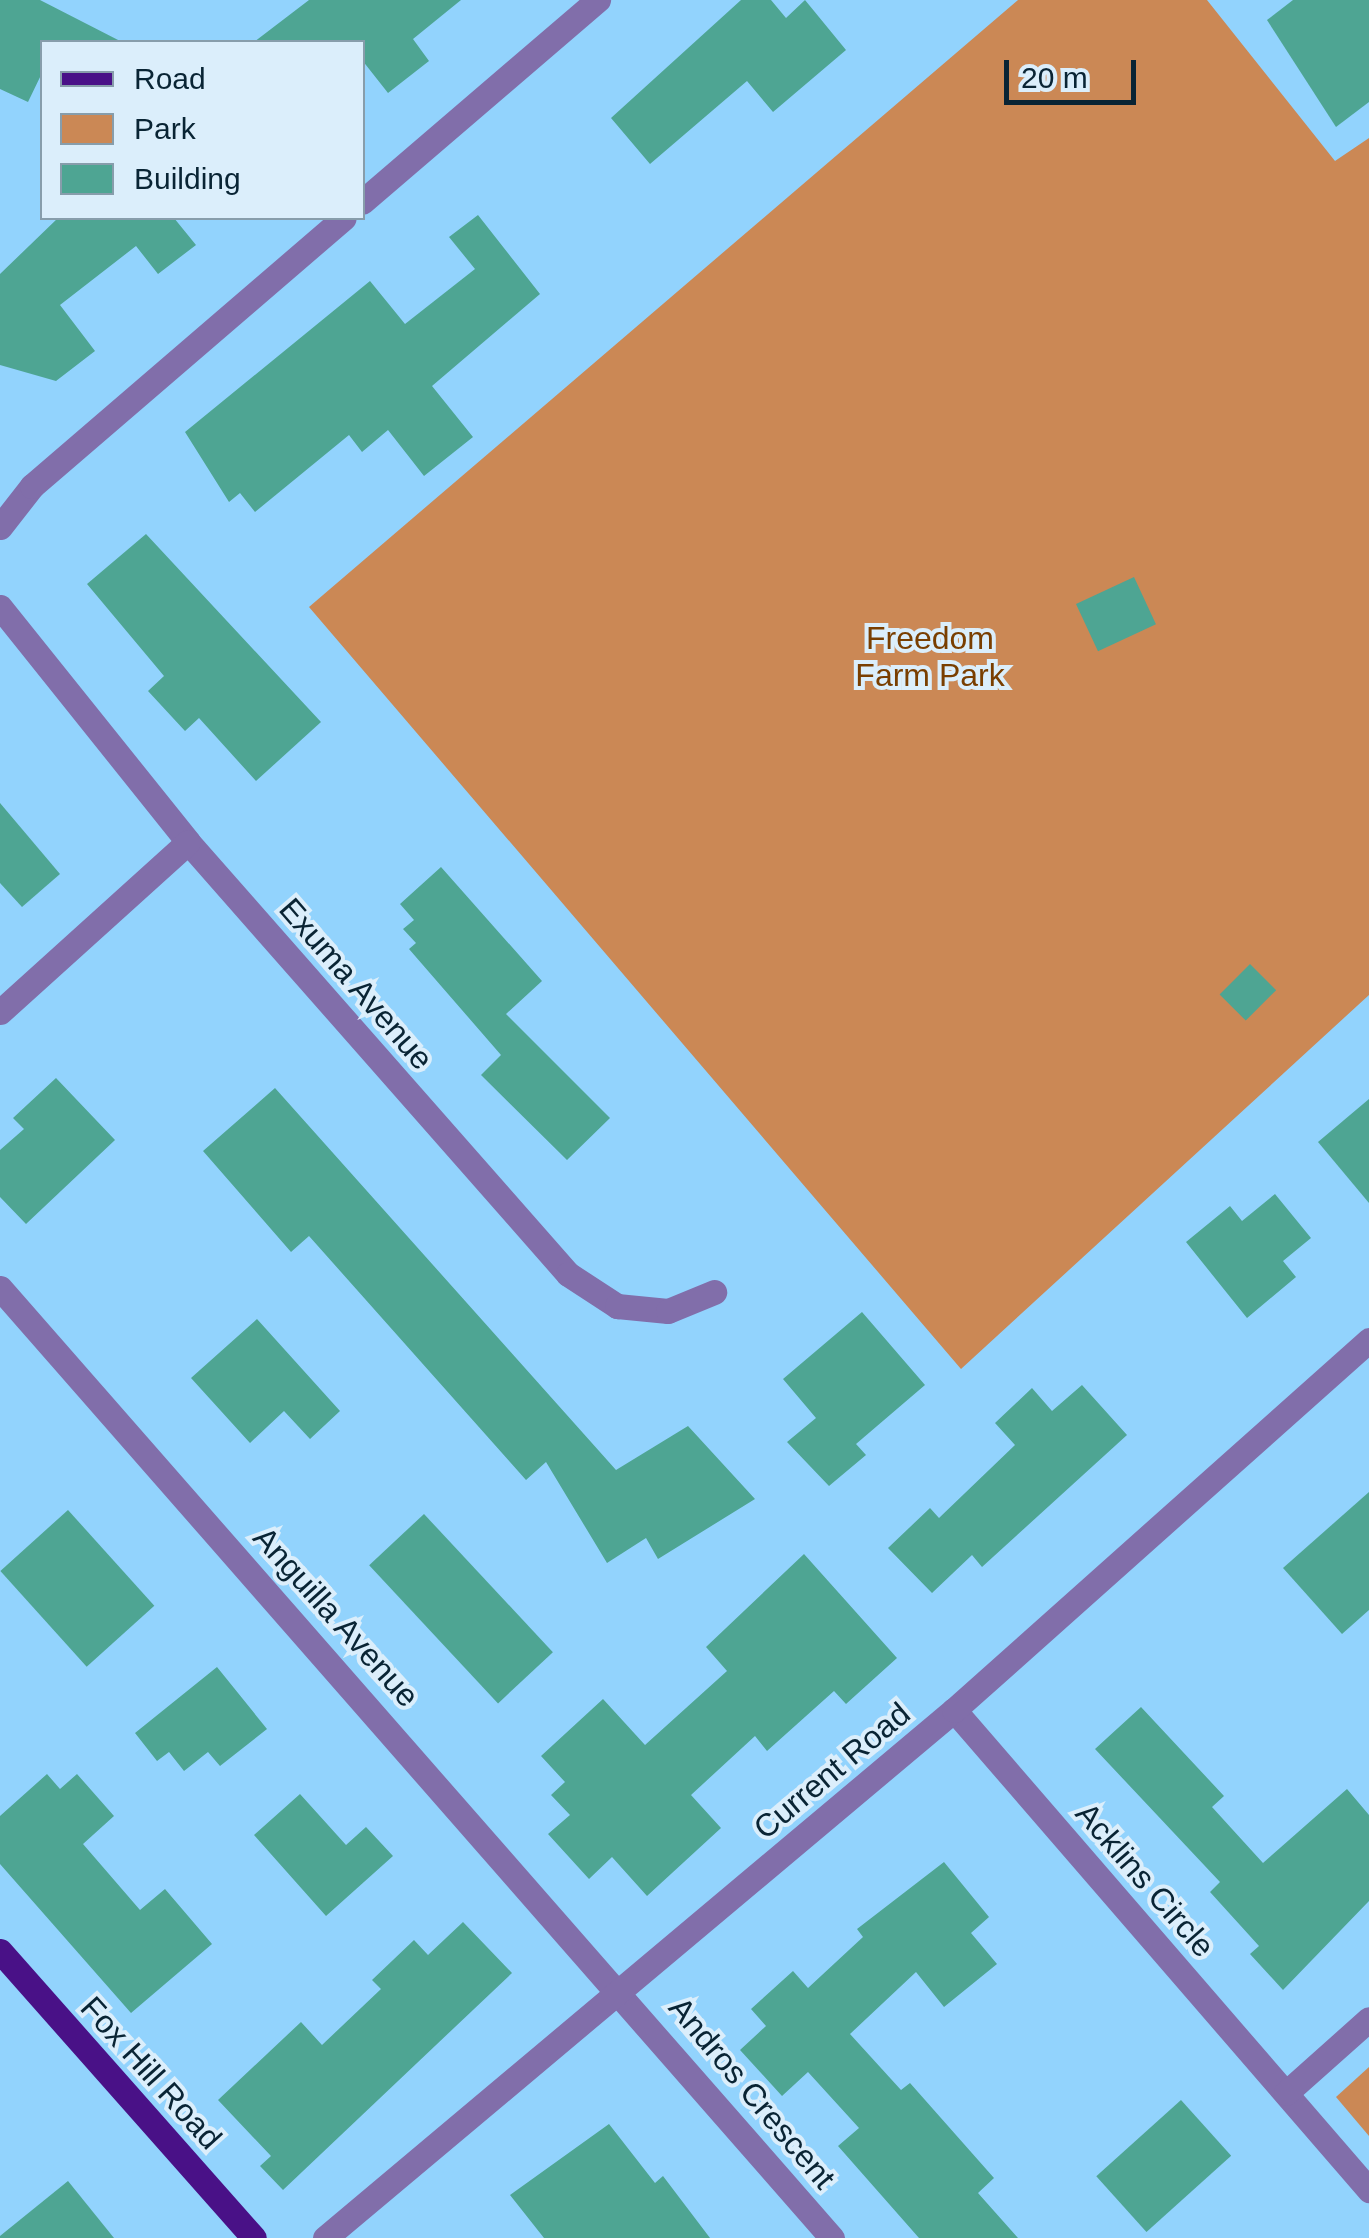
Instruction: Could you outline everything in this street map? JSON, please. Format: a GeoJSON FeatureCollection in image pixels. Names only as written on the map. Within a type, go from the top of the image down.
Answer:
{"type":"FeatureCollection","features":[{"type":"Feature","properties":{"kind":"main road","name":"Fox Hill Road"},"geometry":{"type":"LineString","coordinates":[[0,1952],[254,2238]]}},
{"type":"Feature","properties":{"kind":"street"},"geometry":{"type":"LineString","coordinates":[[365,199],[598,0]]}},
{"type":"Feature","properties":{"kind":"street"},"geometry":{"type":"LineString","coordinates":[[0,527],[32,486],[342,220]]}},
{"type":"Feature","properties":{"kind":"street","name":"Exuma Avenue"},"geometry":{"type":"LineString","coordinates":[[0,608],[188,842],[568,1274],[617,1306],[668,1311],[714,1292]]}},
{"type":"Feature","properties":{"kind":"street"},"geometry":{"type":"LineString","coordinates":[[0,1012],[188,842]]}},
{"type":"Feature","properties":{"kind":"street","name":"Anguilla Avenue"},"geometry":{"type":"LineString","coordinates":[[0,1288],[623,1990]]}},
{"type":"Feature","properties":{"kind":"street","name":"Current Road"},"geometry":{"type":"LineString","coordinates":[[325,2238],[954,1710],[1369,1340]]}},
{"type":"Feature","properties":{"kind":"street","name":"Acklins Circle"},"geometry":{"type":"LineString","coordinates":[[954,1710],[1369,2190]]}},
{"type":"Feature","properties":{"kind":"street","name":"Andros Crescent"},"geometry":{"type":"LineString","coordinates":[[623,1990],[832,2238]]}},
{"type":"Feature","properties":{"kind":"street"},"geometry":{"type":"LineString","coordinates":[[1286,2092],[1369,2018]]}},
{"type":"Feature","properties":{"kind":"green space","name":"Freedom Farm Park"},"geometry":{"type":"Polygon","coordinates":[[[1018,0],[1207,0],[1335,161],[1369,138],[1369,995],[961,1369],[309,607],[1018,0]]]}},
{"type":"Feature","properties":{"kind":"green space"},"geometry":{"type":"Polygon","coordinates":[[[1369,2067],[1369,2136],[1336,2097],[1369,2067]]]}},
{"type":"Feature","properties":{"kind":"building"},"geometry":{"type":"Polygon","coordinates":[[[0,0],[40,0],[118,40],[40,40],[40,77],[28,102],[0,89],[0,0]]]}},
{"type":"Feature","properties":{"kind":"building"},"geometry":{"type":"Polygon","coordinates":[[[309,0],[461,0],[413,39],[429,61],[388,93],[365,64],[365,40],[257,40],[309,0]]]}},
{"type":"Feature","properties":{"kind":"building"},"geometry":{"type":"Polygon","coordinates":[[[741,0],[771,0],[786,18],[805,0],[846,50],[773,112],[747,81],[650,164],[611,118],[741,0]]]}},
{"type":"Feature","properties":{"kind":"building"},"geometry":{"type":"Polygon","coordinates":[[[1293,0],[1369,0],[1369,102],[1336,127],[1267,20],[1293,0]]]}},
{"type":"Feature","properties":{"kind":"building"},"geometry":{"type":"Polygon","coordinates":[[[478,215],[540,294],[432,386],[473,437],[424,476],[388,430],[362,452],[349,435],[255,512],[240,493],[229,502],[185,432],[370,281],[405,324],[475,269],[449,237],[478,215]]]}},
{"type":"Feature","properties":{"kind":"building"},"geometry":{"type":"Polygon","coordinates":[[[56,220],[176,220],[196,245],[158,274],[136,246],[60,305],[95,351],[56,381],[0,365],[0,274],[56,220]]]}},
{"type":"Feature","properties":{"kind":"building"},"geometry":{"type":"Polygon","coordinates":[[[146,534],[321,722],[256,781],[199,718],[185,731],[148,691],[164,676],[87,584],[146,534]]]}},
{"type":"Feature","properties":{"kind":"building"},"geometry":{"type":"Polygon","coordinates":[[[1134,577],[1156,624],[1098,651],[1076,604],[1134,577]]]}},
{"type":"Feature","properties":{"kind":"building"},"geometry":{"type":"Polygon","coordinates":[[[0,803],[60,874],[22,907],[0,883],[0,803]]]}},
{"type":"Feature","properties":{"kind":"building"},"geometry":{"type":"Polygon","coordinates":[[[441,867],[542,981],[506,1014],[610,1118],[567,1160],[481,1075],[501,1055],[409,949],[416,943],[403,929],[414,920],[400,904],[441,867]]]}},
{"type":"Feature","properties":{"kind":"building"},"geometry":{"type":"Polygon","coordinates":[[[1250,964],[1276,990],[1246,1021],[1220,994],[1250,964]]]}},
{"type":"Feature","properties":{"kind":"building"},"geometry":{"type":"Polygon","coordinates":[[[56,1078],[115,1140],[26,1224],[0,1197],[0,1150],[24,1129],[13,1118],[56,1078]]]}},
{"type":"Feature","properties":{"kind":"building"},"geometry":{"type":"Polygon","coordinates":[[[275,1088],[616,1470],[688,1426],[755,1499],[658,1559],[646,1538],[607,1563],[546,1462],[526,1480],[309,1236],[291,1252],[203,1151],[275,1088]]]}},
{"type":"Feature","properties":{"kind":"building"},"geometry":{"type":"Polygon","coordinates":[[[1369,1099],[1369,1203],[1318,1142],[1369,1099]]]}},
{"type":"Feature","properties":{"kind":"building"},"geometry":{"type":"Polygon","coordinates":[[[1275,1194],[1311,1238],[1283,1261],[1296,1277],[1247,1318],[1186,1242],[1230,1206],[1242,1221],[1275,1194]]]}},
{"type":"Feature","properties":{"kind":"building"},"geometry":{"type":"Polygon","coordinates":[[[862,1312],[925,1385],[856,1444],[866,1455],[829,1486],[787,1442],[816,1418],[783,1379],[862,1312]]]}},
{"type":"Feature","properties":{"kind":"building"},"geometry":{"type":"Polygon","coordinates":[[[257,1319],[340,1411],[310,1439],[284,1411],[250,1443],[191,1378],[257,1319]]]}},
{"type":"Feature","properties":{"kind":"building"},"geometry":{"type":"Polygon","coordinates":[[[1082,1385],[1127,1435],[982,1567],[972,1555],[932,1593],[888,1548],[930,1508],[939,1518],[1015,1445],[995,1423],[1032,1388],[1052,1411],[1082,1385]]]}},
{"type":"Feature","properties":{"kind":"building"},"geometry":{"type":"Polygon","coordinates":[[[1369,1492],[1369,1610],[1342,1634],[1283,1568],[1369,1492]]]}},
{"type":"Feature","properties":{"kind":"building"},"geometry":{"type":"Polygon","coordinates":[[[68,1510],[154,1606],[87,1667],[0,1571],[68,1510]]]}},
{"type":"Feature","properties":{"kind":"building"},"geometry":{"type":"Polygon","coordinates":[[[424,1514],[553,1652],[498,1703],[369,1565],[424,1514]]]}},
{"type":"Feature","properties":{"kind":"building"},"geometry":{"type":"Polygon","coordinates":[[[804,1554],[897,1658],[846,1704],[834,1691],[767,1751],[755,1736],[691,1795],[721,1828],[647,1896],[612,1857],[589,1879],[548,1834],[570,1815],[551,1795],[565,1782],[541,1756],[603,1699],[645,1745],[727,1671],[706,1647],[804,1554]]]}},
{"type":"Feature","properties":{"kind":"building"},"geometry":{"type":"Polygon","coordinates":[[[217,1667],[267,1729],[220,1766],[208,1752],[184,1771],[169,1752],[157,1761],[135,1733],[217,1667]]]}},
{"type":"Feature","properties":{"kind":"building"},"geometry":{"type":"Polygon","coordinates":[[[1141,1707],[1224,1796],[1212,1807],[1263,1863],[1347,1789],[1369,1815],[1369,1901],[1283,1990],[1250,1954],[1259,1946],[1210,1892],[1220,1882],[1095,1749],[1141,1707]]]}},
{"type":"Feature","properties":{"kind":"building"},"geometry":{"type":"Polygon","coordinates":[[[47,1774],[60,1789],[77,1774],[114,1816],[83,1844],[140,1910],[165,1889],[212,1944],[131,2013],[0,1864],[0,1816],[47,1774]]]}},
{"type":"Feature","properties":{"kind":"building"},"geometry":{"type":"Polygon","coordinates":[[[300,1794],[346,1845],[366,1827],[393,1856],[326,1916],[254,1835],[300,1794]]]}},
{"type":"Feature","properties":{"kind":"building"},"geometry":{"type":"Polygon","coordinates":[[[944,1862],[989,1917],[971,1933],[997,1964],[944,2007],[916,1972],[850,2034],[901,2090],[910,2083],[994,2178],[978,2193],[1018,2238],[919,2238],[838,2146],[859,2128],[808,2072],[782,2096],[740,2050],[766,2026],[751,2009],[793,1971],[808,1988],[863,1937],[857,1929],[944,1862]]]}},
{"type":"Feature","properties":{"kind":"building"},"geometry":{"type":"Polygon","coordinates":[[[463,1922],[512,1973],[283,2190],[260,2166],[271,2156],[218,2100],[301,2022],[322,2045],[381,1989],[372,1980],[414,1940],[428,1955],[463,1922]]]}},
{"type":"Feature","properties":{"kind":"building"},"geometry":{"type":"Polygon","coordinates":[[[1181,2100],[1231,2156],[1146,2232],[1096,2176],[1181,2100]]]}},
{"type":"Feature","properties":{"kind":"building"},"geometry":{"type":"Polygon","coordinates":[[[609,2124],[655,2183],[663,2176],[710,2238],[544,2238],[510,2195],[609,2124]]]}},
{"type":"Feature","properties":{"kind":"building"},"geometry":{"type":"Polygon","coordinates":[[[68,2181],[114,2238],[0,2238],[0,2236],[68,2181]]]}}]}
